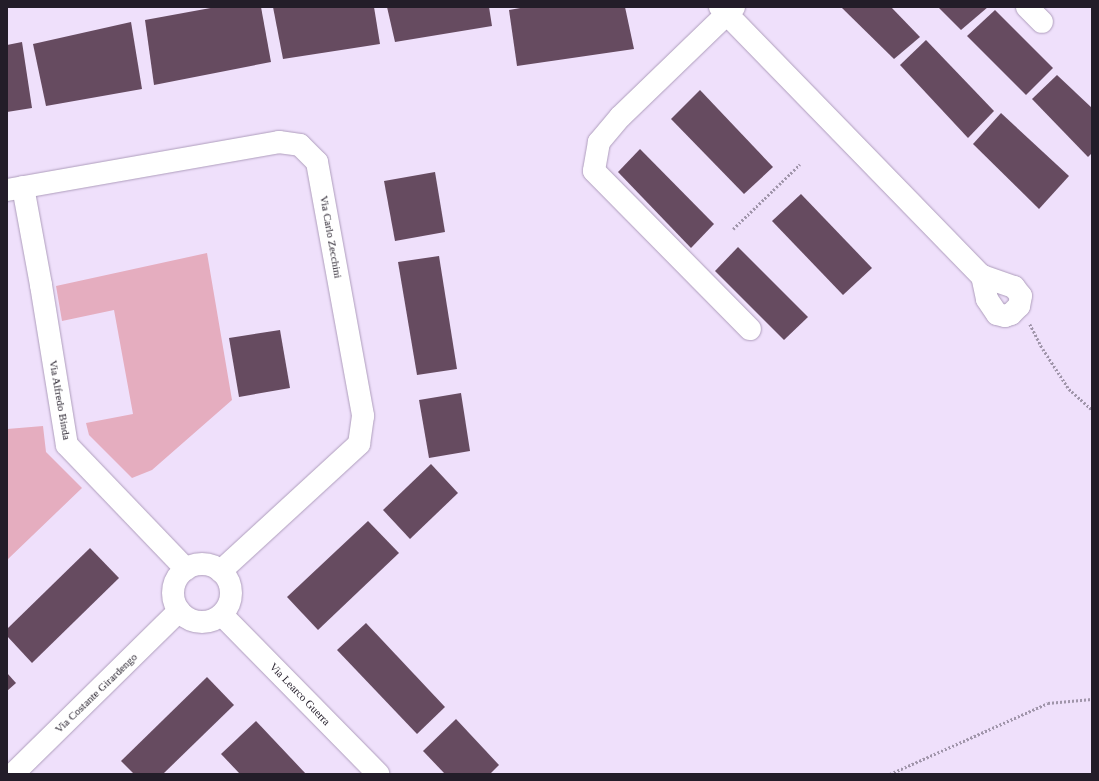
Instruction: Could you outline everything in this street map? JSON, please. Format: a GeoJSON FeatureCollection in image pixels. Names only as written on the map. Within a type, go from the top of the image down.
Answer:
{"type":"FeatureCollection","features":[{"type":"Feature","properties":{"kind":"street"},"geometry":{"type":"LineString","coordinates":[[1027,7],[1042,22]]}},
{"type":"Feature","properties":{"kind":"street"},"geometry":{"type":"LineString","coordinates":[[750,329],[594,171],[599,142],[620,117],[726,9],[982,276],[987,299],[996,314],[1005,316],[1011,314],[1019,306]]}},
{"type":"Feature","properties":{"kind":"street","name":"Via Carlo Zecchini"},"geometry":{"type":"LineString","coordinates":[[15,188],[279,142],[300,145],[317,162],[363,416],[359,444],[221,571]]}},
{"type":"Feature","properties":{"kind":"street","name":"Via Alfredo Binda"},"geometry":{"type":"LineString","coordinates":[[15,188],[41,285],[68,445],[186,569]]}},
{"type":"Feature","properties":{"kind":"street"},"geometry":{"type":"LineString","coordinates":[[204,564],[213,566],[221,571],[231,588],[231,598],[228,607],[222,615],[214,620],[205,622],[191,620],[179,611],[175,603],[174,584],[186,569],[204,564]]}},
{"type":"Feature","properties":{"kind":"street","name":"Via Costante Girardengo"},"geometry":{"type":"LineString","coordinates":[[13,774],[179,611]]}},
{"type":"Feature","properties":{"kind":"street","name":"Via Learco Guerra"},"geometry":{"type":"LineString","coordinates":[[222,615],[378,774]]}},
{"type":"Feature","properties":{"kind":"path"},"geometry":{"type":"LineString","coordinates":[[733,229],[800,164]]}},
{"type":"Feature","properties":{"kind":"path"},"geometry":{"type":"LineString","coordinates":[[1019,306],[1036,333],[1043,349],[1069,389],[1092,410]]}},
{"type":"Feature","properties":{"kind":"path"},"geometry":{"type":"LineString","coordinates":[[890,774],[1048,703],[1092,699]]}},
{"type":"Feature","properties":{"kind":"shaded area"},"geometry":{"type":"Polygon","coordinates":[[[207,253],[232,400],[152,470],[132,478],[89,435],[86,423],[133,414],[114,310],[62,321],[56,286],[207,253]]]}},
{"type":"Feature","properties":{"kind":"shaded area"},"geometry":{"type":"Polygon","coordinates":[[[43,426],[46,452],[82,488],[7,560],[7,429],[43,426]]]}},
{"type":"Feature","properties":{"kind":"building"},"geometry":{"type":"Polygon","coordinates":[[[216,7],[261,7],[271,62],[154,85],[145,20],[216,7]]]}},
{"type":"Feature","properties":{"kind":"building"},"geometry":{"type":"Polygon","coordinates":[[[273,7],[374,7],[380,44],[283,59],[273,7]]]}},
{"type":"Feature","properties":{"kind":"building"},"geometry":{"type":"Polygon","coordinates":[[[387,7],[489,7],[492,26],[395,42],[387,7]]]}},
{"type":"Feature","properties":{"kind":"building"},"geometry":{"type":"Polygon","coordinates":[[[526,7],[625,7],[634,49],[517,66],[509,10],[526,7]]]}},
{"type":"Feature","properties":{"kind":"building"},"geometry":{"type":"Polygon","coordinates":[[[841,7],[891,7],[920,37],[894,59],[841,7]]]}},
{"type":"Feature","properties":{"kind":"building"},"geometry":{"type":"Polygon","coordinates":[[[938,7],[988,7],[961,30],[938,7]]]}},
{"type":"Feature","properties":{"kind":"building"},"geometry":{"type":"Polygon","coordinates":[[[995,10],[1053,68],[1026,95],[967,36],[995,10]]]}},
{"type":"Feature","properties":{"kind":"building"},"geometry":{"type":"Polygon","coordinates":[[[131,22],[142,89],[46,106],[33,44],[131,22]]]}},
{"type":"Feature","properties":{"kind":"building"},"geometry":{"type":"Polygon","coordinates":[[[926,40],[994,111],[968,138],[900,65],[926,40]]]}},
{"type":"Feature","properties":{"kind":"building"},"geometry":{"type":"Polygon","coordinates":[[[22,42],[32,108],[7,112],[7,45],[22,42]]]}},
{"type":"Feature","properties":{"kind":"building"},"geometry":{"type":"Polygon","coordinates":[[[1057,75],[1092,108],[1092,153],[1088,157],[1032,99],[1057,75]]]}},
{"type":"Feature","properties":{"kind":"building"},"geometry":{"type":"Polygon","coordinates":[[[700,90],[773,167],[744,194],[671,119],[700,90]]]}},
{"type":"Feature","properties":{"kind":"building"},"geometry":{"type":"Polygon","coordinates":[[[1001,113],[1069,176],[1039,209],[973,144],[1001,113]]]}},
{"type":"Feature","properties":{"kind":"building"},"geometry":{"type":"Polygon","coordinates":[[[640,149],[714,224],[691,248],[618,172],[640,149]]]}},
{"type":"Feature","properties":{"kind":"building"},"geometry":{"type":"Polygon","coordinates":[[[435,172],[445,232],[395,241],[384,181],[435,172]]]}},
{"type":"Feature","properties":{"kind":"building"},"geometry":{"type":"Polygon","coordinates":[[[801,194],[872,268],[843,295],[772,221],[801,194]]]}},
{"type":"Feature","properties":{"kind":"building"},"geometry":{"type":"Polygon","coordinates":[[[738,247],[808,317],[784,340],[715,271],[738,247]]]}},
{"type":"Feature","properties":{"kind":"building"},"geometry":{"type":"Polygon","coordinates":[[[439,256],[457,369],[417,375],[398,262],[439,256]]]}},
{"type":"Feature","properties":{"kind":"building"},"geometry":{"type":"Polygon","coordinates":[[[280,330],[290,388],[239,397],[229,338],[280,330]]]}},
{"type":"Feature","properties":{"kind":"building"},"geometry":{"type":"Polygon","coordinates":[[[461,393],[470,451],[429,458],[419,400],[461,393]]]}},
{"type":"Feature","properties":{"kind":"building"},"geometry":{"type":"Polygon","coordinates":[[[431,464],[458,493],[410,539],[383,510],[431,464]]]}},
{"type":"Feature","properties":{"kind":"building"},"geometry":{"type":"Polygon","coordinates":[[[368,521],[399,553],[318,630],[287,597],[368,521]]]}},
{"type":"Feature","properties":{"kind":"building"},"geometry":{"type":"Polygon","coordinates":[[[90,548],[119,578],[32,663],[7,636],[7,629],[90,548]]]}},
{"type":"Feature","properties":{"kind":"building"},"geometry":{"type":"Polygon","coordinates":[[[366,623],[445,707],[417,734],[337,650],[366,623]]]}},
{"type":"Feature","properties":{"kind":"building"},"geometry":{"type":"Polygon","coordinates":[[[7,673],[16,683],[7,691],[7,673]]]}},
{"type":"Feature","properties":{"kind":"building"},"geometry":{"type":"Polygon","coordinates":[[[207,677],[234,705],[163,774],[134,774],[121,761],[207,677]]]}},
{"type":"Feature","properties":{"kind":"building"},"geometry":{"type":"Polygon","coordinates":[[[456,719],[499,765],[490,774],[445,774],[423,751],[456,719]]]}},
{"type":"Feature","properties":{"kind":"building"},"geometry":{"type":"Polygon","coordinates":[[[256,721],[306,774],[240,774],[221,754],[256,721]]]}}]}
